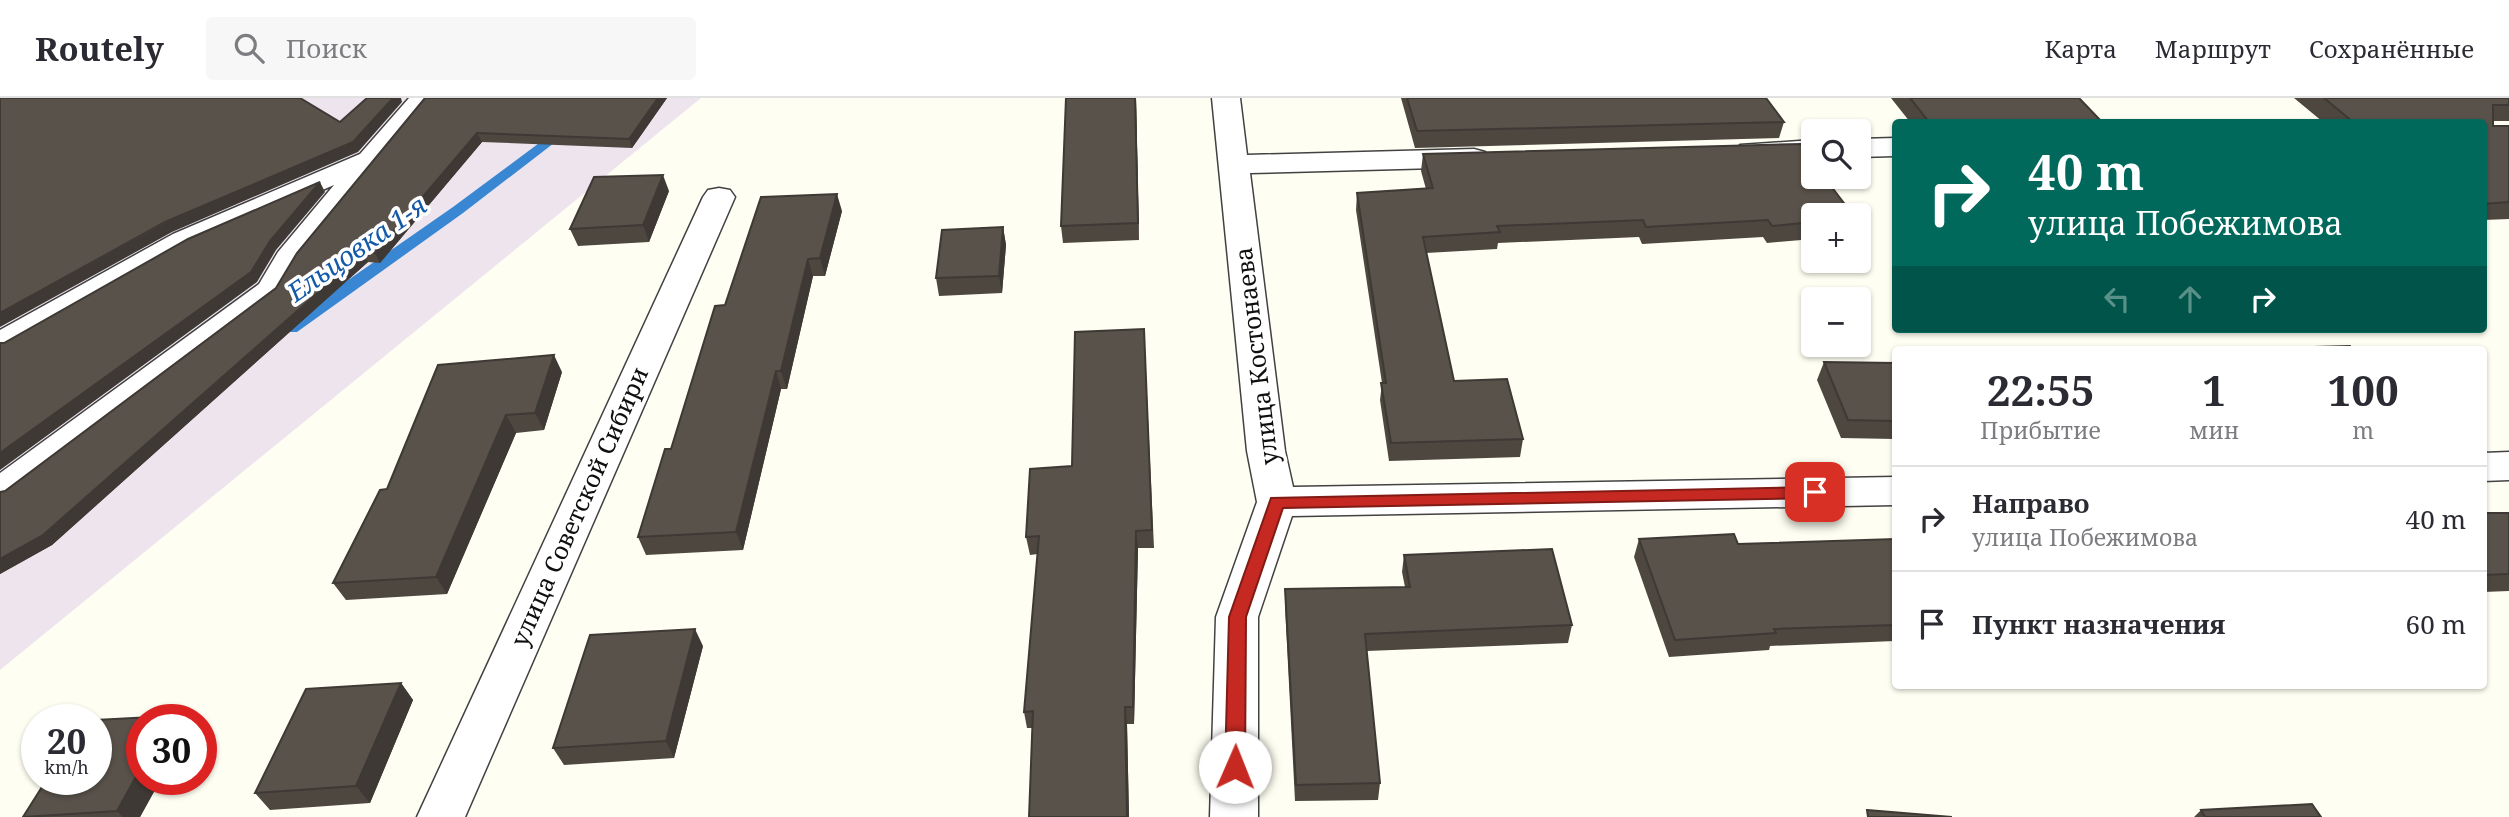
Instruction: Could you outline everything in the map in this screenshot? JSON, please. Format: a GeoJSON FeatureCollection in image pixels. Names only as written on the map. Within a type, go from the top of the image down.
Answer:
{"type":"FeatureCollection","features":[{"type":"Feature","properties":{"kind":"street","name":"улица Костонаева"},"geometry":{"type":"LineString","coordinates":[[1226,98],[1266,451],[1277,502]]}},
{"type":"Feature","properties":{"kind":"street"},"geometry":{"type":"LineString","coordinates":[[1871,148],[1892,147]]}},
{"type":"Feature","properties":{"kind":"street"},"geometry":{"type":"LineString","coordinates":[[1717,152],[1801,149]]}},
{"type":"Feature","properties":{"kind":"street"},"geometry":{"type":"LineString","coordinates":[[1234,164],[1496,158]]}},
{"type":"Feature","properties":{"kind":"street","name":"улица Советской Сибири"},"geometry":{"type":"LineString","coordinates":[[441,817],[719,197]]}},
{"type":"Feature","properties":{"kind":"street"},"geometry":{"type":"LineString","coordinates":[[2487,467],[2509,466]]}},
{"type":"Feature","properties":{"kind":"street"},"geometry":{"type":"LineString","coordinates":[[1234,817],[1237,617],[1277,502],[1892,491]]}},
{"type":"Feature","properties":{"kind":"lane"},"geometry":{"type":"LineString","coordinates":[[0,490],[270,290],[288,258],[422,98]]}},
{"type":"Feature","properties":{"kind":"lane"},"geometry":{"type":"LineString","coordinates":[[0,343],[183,240],[369,160]]}},
{"type":"Feature","properties":{"kind":"shaded area"},"geometry":{"type":"Polygon","coordinates":[[[0,98],[701,98],[0,670],[0,98]]]}},
{"type":"Feature","properties":{"kind":"building"},"geometry":{"type":"Polygon","coordinates":[[[0,98],[300,98],[340,122],[367,98],[393,98],[353,142],[165,222],[0,313],[0,98]]]}},
{"type":"Feature","properties":{"kind":"building"},"geometry":{"type":"Polygon","coordinates":[[[425,98],[658,98],[629,139],[477,133],[375,253],[363,253],[43,535],[0,559],[0,492],[5,491],[276,288],[297,253],[425,98]]]}},
{"type":"Feature","properties":{"kind":"building"},"geometry":{"type":"Polygon","coordinates":[[[1066,98],[1135,98],[1138,223],[1061,226],[1066,98]]]}},
{"type":"Feature","properties":{"kind":"building"},"geometry":{"type":"Polygon","coordinates":[[[1407,98],[1766,98],[1784,122],[1417,131],[1407,98]]]}},
{"type":"Feature","properties":{"kind":"building"},"geometry":{"type":"Polygon","coordinates":[[[1910,98],[2079,98],[2099,119],[1927,119],[1910,98]]]}},
{"type":"Feature","properties":{"kind":"building"},"geometry":{"type":"Polygon","coordinates":[[[2324,98],[2509,98],[2509,105],[2493,105],[2493,126],[2509,126],[2509,202],[2487,204],[2487,119],[2349,119],[2324,98]]]}},
{"type":"Feature","properties":{"kind":"building"},"geometry":{"type":"Polygon","coordinates":[[[1801,144],[1801,189],[1833,189],[1844,203],[1801,203],[1801,223],[1772,226],[1768,220],[1646,227],[1643,220],[1497,226],[1500,232],[1423,237],[1454,381],[1507,379],[1523,439],[1391,443],[1381,383],[1386,383],[1357,193],[1433,188],[1423,154],[1801,144]]]}},
{"type":"Feature","properties":{"kind":"building"},"geometry":{"type":"Polygon","coordinates":[[[663,175],[643,225],[570,229],[594,177],[663,175]]]}},
{"type":"Feature","properties":{"kind":"building"},"geometry":{"type":"Polygon","coordinates":[[[320,182],[270,241],[251,272],[0,453],[0,343],[188,239],[320,182]]]}},
{"type":"Feature","properties":{"kind":"building"},"geometry":{"type":"Polygon","coordinates":[[[837,194],[820,258],[808,259],[781,371],[776,371],[736,532],[638,537],[665,449],[671,449],[715,306],[725,305],[761,197],[837,194]]]}},
{"type":"Feature","properties":{"kind":"building"},"geometry":{"type":"Polygon","coordinates":[[[1003,227],[999,276],[936,278],[942,230],[1003,227]]]}},
{"type":"Feature","properties":{"kind":"building"},"geometry":{"type":"Polygon","coordinates":[[[1144,329],[1152,530],[1136,531],[1133,707],[1125,707],[1127,817],[1029,817],[1033,711],[1024,712],[1039,536],[1026,537],[1030,469],[1072,466],[1075,332],[1144,329]]]}},
{"type":"Feature","properties":{"kind":"building"},"geometry":{"type":"Polygon","coordinates":[[[554,355],[535,413],[506,415],[436,577],[333,583],[380,490],[387,489],[438,365],[554,355]]]}},
{"type":"Feature","properties":{"kind":"building"},"geometry":{"type":"Polygon","coordinates":[[[1824,362],[1892,363],[1892,421],[1848,420],[1824,362]]]}},
{"type":"Feature","properties":{"kind":"building"},"geometry":{"type":"Polygon","coordinates":[[[2487,513],[2509,513],[2509,574],[2487,575],[2487,513]]]}},
{"type":"Feature","properties":{"kind":"building"},"geometry":{"type":"Polygon","coordinates":[[[1734,534],[1738,544],[1892,539],[1892,625],[1774,629],[1776,633],[1675,640],[1639,539],[1734,534]]]}},
{"type":"Feature","properties":{"kind":"building"},"geometry":{"type":"Polygon","coordinates":[[[1552,549],[1572,625],[1365,634],[1380,783],[1296,785],[1285,589],[1410,587],[1404,555],[1552,549]]]}},
{"type":"Feature","properties":{"kind":"building"},"geometry":{"type":"Polygon","coordinates":[[[695,629],[666,741],[553,748],[590,635],[695,629]]]}},
{"type":"Feature","properties":{"kind":"building"},"geometry":{"type":"Polygon","coordinates":[[[401,683],[356,786],[255,793],[306,689],[401,683]]]}},
{"type":"Feature","properties":{"kind":"building"},"geometry":{"type":"Polygon","coordinates":[[[126,718],[126,795],[117,811],[23,817],[37,795],[112,795],[112,719],[126,718]]]}},
{"type":"Feature","properties":{"kind":"building"},"geometry":{"type":"Polygon","coordinates":[[[2312,804],[2321,817],[2205,817],[2201,810],[2312,804]]]}},
{"type":"Feature","properties":{"kind":"building"},"geometry":{"type":"Polygon","coordinates":[[[1867,810],[1952,817],[1868,817],[1867,810]]]}},
{"type":"Feature","properties":{"kind":"waterway","name":"Ельцовка 1-я"},"geometry":{"type":"LineString","coordinates":[[291,328],[458,210],[562,130]]}},
{"type":"Feature","properties":{"kind":"route"},"geometry":{"type":"LineString","coordinates":[[1235,767],[1237,617],[1277,502],[1815,492]]}}]}
